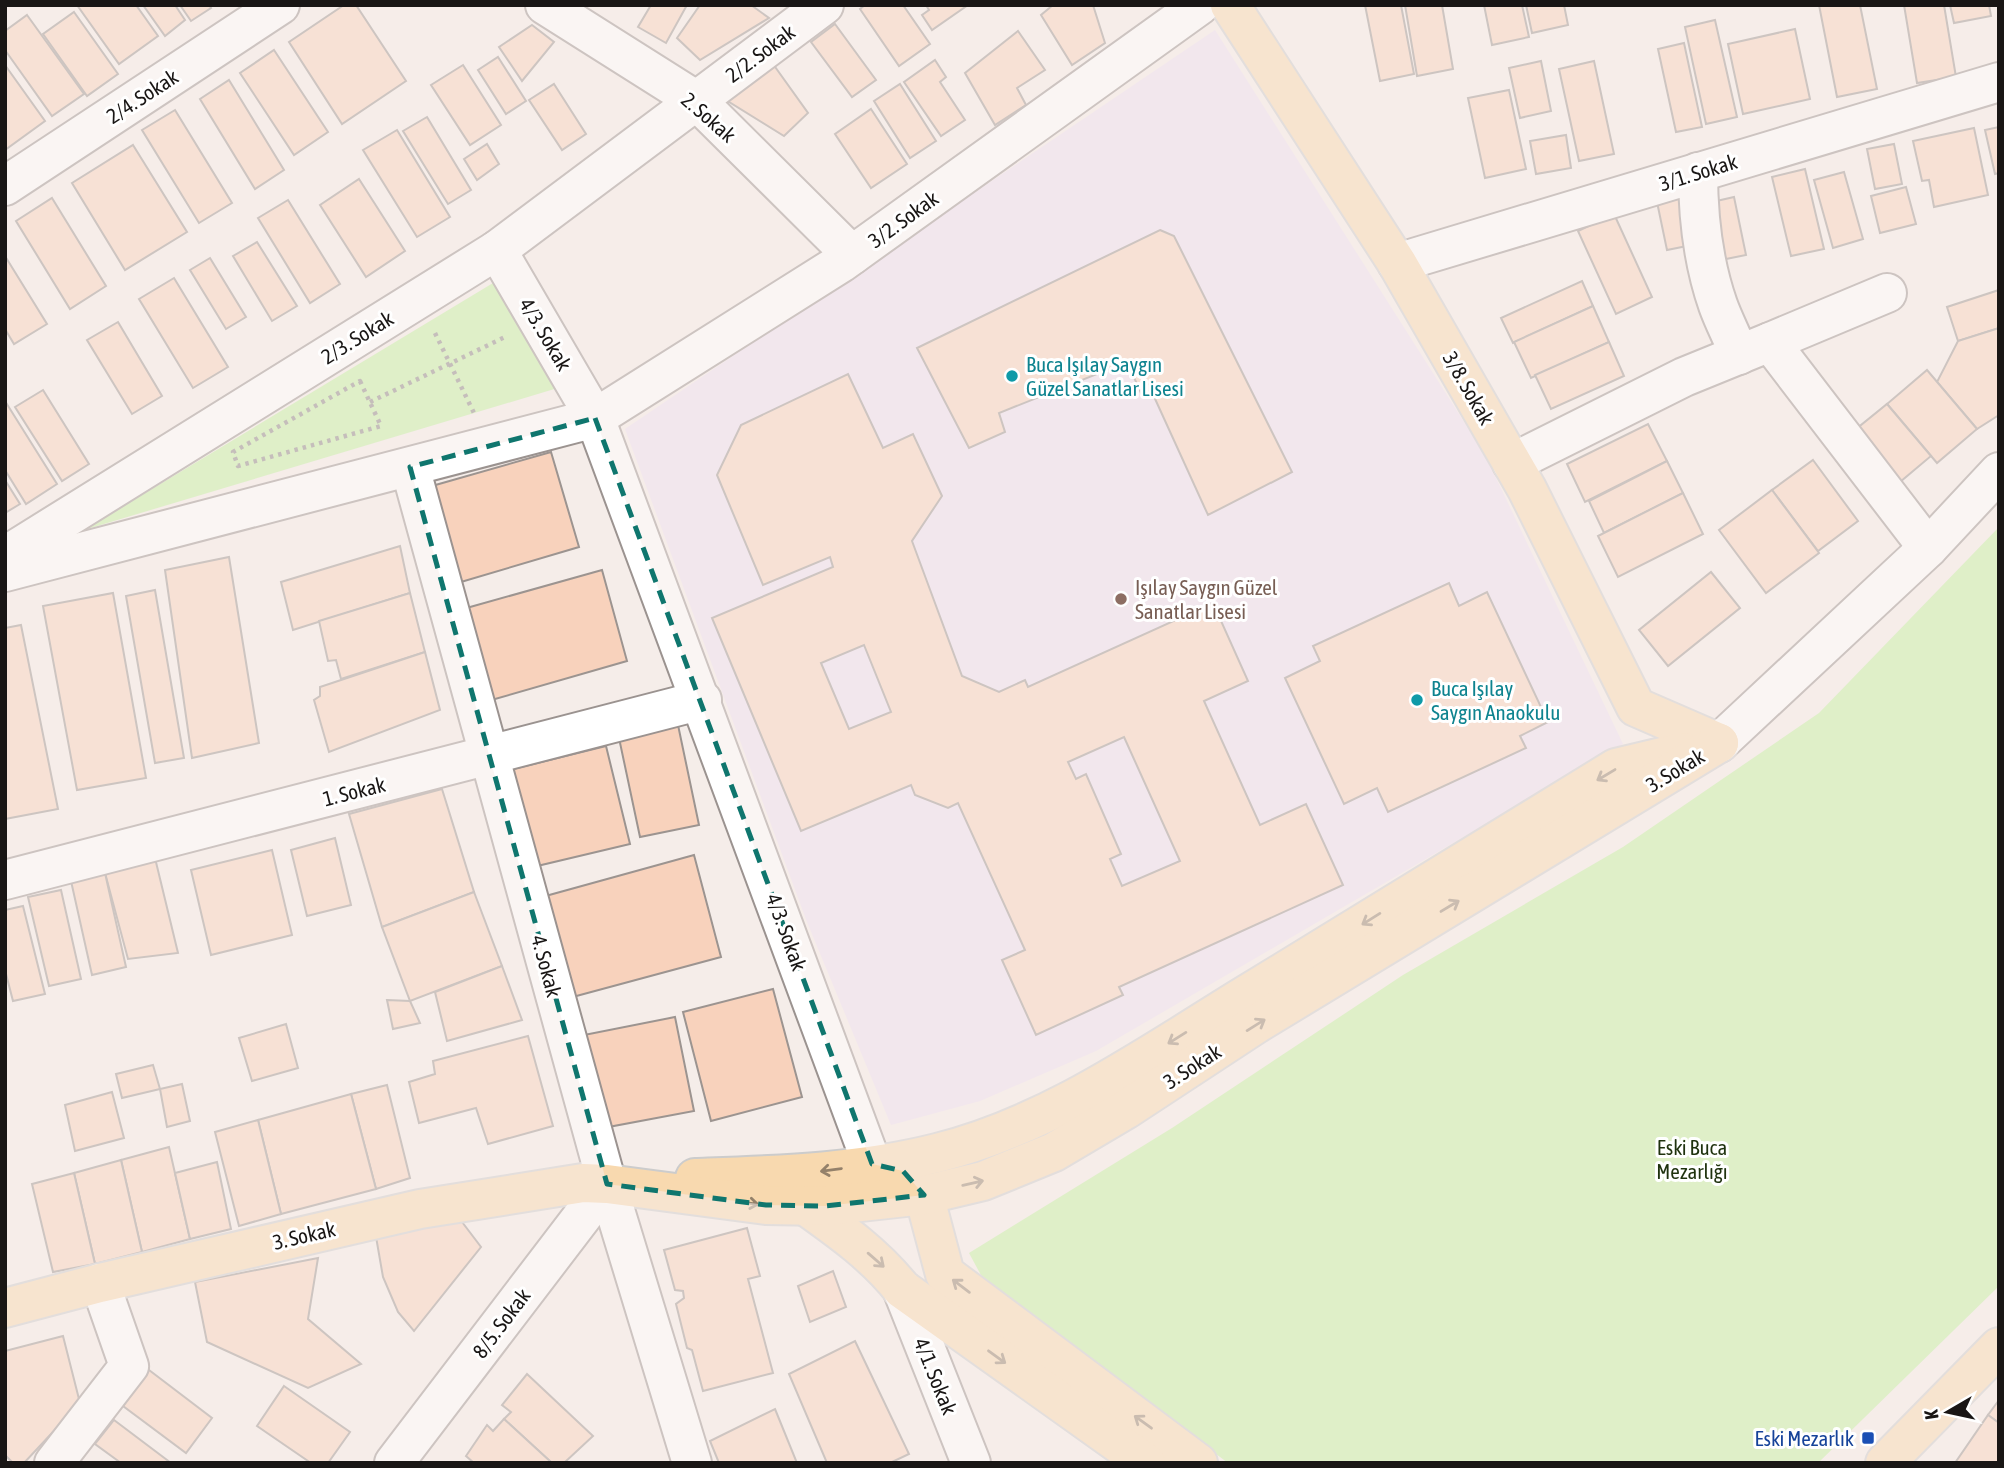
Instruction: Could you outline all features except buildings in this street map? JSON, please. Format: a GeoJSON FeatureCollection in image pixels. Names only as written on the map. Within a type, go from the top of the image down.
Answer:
{"type":"FeatureCollection","features":[{"type":"Feature","properties":{"kind":"main road","name":"3/8. Sokak"},"geometry":{"type":"LineString","coordinates":[[1227,6],[1397,263],[1512,463],[1636,707],[1719,743]]}},
{"type":"Feature","properties":{"kind":"main road","name":"3. Sokak"},"geometry":{"type":"LineString","coordinates":[[607,1184],[634,1180],[802,1174],[872,1164],[938,1153],[1040,1117],[1125,1070],[1616,768],[1719,743]]}},
{"type":"Feature","properties":{"kind":"main road","name":"3. Sokak"},"geometry":{"type":"LineString","coordinates":[[5,1308],[100,1283],[420,1209],[583,1183],[766,1206],[825,1206],[924,1195],[983,1181],[1054,1152],[1125,1110],[1256,1024],[1719,743]]}},
{"type":"Feature","properties":{"kind":"main road"},"geometry":{"type":"LineString","coordinates":[[872,1164],[902,1171],[924,1195],[945,1274],[1198,1463]]}},
{"type":"Feature","properties":{"kind":"main road"},"geometry":{"type":"LineString","coordinates":[[806,1206],[851,1238],[884,1267],[902,1289],[1146,1463]]}},
{"type":"Feature","properties":{"kind":"main road"},"geometry":{"type":"LineString","coordinates":[[1885,1463],[1999,1347]]}},
{"type":"Feature","properties":{"kind":"street","name":"2/4. Sokak"},"geometry":{"type":"LineString","coordinates":[[5,186],[280,5]]}},
{"type":"Feature","properties":{"kind":"street","name":"2. Sokak"},"geometry":{"type":"LineString","coordinates":[[545,5],[697,101],[852,255]]}},
{"type":"Feature","properties":{"kind":"street","name":"2/2. Sokak"},"geometry":{"type":"LineString","coordinates":[[697,101],[824,5]]}},
{"type":"Feature","properties":{"kind":"street","name":"3/2. Sokak"},"geometry":{"type":"LineString","coordinates":[[595,418],[852,255],[1227,6]]}},
{"type":"Feature","properties":{"kind":"street","name":"3/1. Sokak"},"geometry":{"type":"LineString","coordinates":[[1397,263],[1999,82]]}},
{"type":"Feature","properties":{"kind":"street","name":"2/3. Sokak"},"geometry":{"type":"LineString","coordinates":[[5,556],[497,250],[697,101]]}},
{"type":"Feature","properties":{"kind":"street"},"geometry":{"type":"LineString","coordinates":[[1698,172],[1698,214],[1718,305],[1928,548]]}},
{"type":"Feature","properties":{"kind":"street","name":"4/3. Sokak"},"geometry":{"type":"LineString","coordinates":[[497,250],[595,418],[702,699],[872,1164]]}},
{"type":"Feature","properties":{"kind":"street"},"geometry":{"type":"LineString","coordinates":[[1512,463],[1684,377],[1887,293]]}},
{"type":"Feature","properties":{"kind":"street"},"geometry":{"type":"LineString","coordinates":[[5,572],[595,418]]}},
{"type":"Feature","properties":{"kind":"street","name":"4. Sokak"},"geometry":{"type":"LineString","coordinates":[[410,467],[607,1184],[692,1463]]}},
{"type":"Feature","properties":{"kind":"street","name":"3. Sokak"},"geometry":{"type":"LineString","coordinates":[[1719,743],[1928,548],[1999,472]]}},
{"type":"Feature","properties":{"kind":"street","name":"1. Sokak"},"geometry":{"type":"LineString","coordinates":[[5,880],[702,699]]}},
{"type":"Feature","properties":{"kind":"street","name":"8/5. Sokak"},"geometry":{"type":"LineString","coordinates":[[394,1463],[607,1184]]}},
{"type":"Feature","properties":{"kind":"street"},"geometry":{"type":"LineString","coordinates":[[54,1463],[129,1366],[100,1283]]}},
{"type":"Feature","properties":{"kind":"street","name":"4/1. Sokak"},"geometry":{"type":"LineString","coordinates":[[902,1289],[971,1463]]}},
{"type":"Feature","properties":{"kind":"path"},"geometry":{"type":"LineString","coordinates":[[418,299],[489,446]]}},
{"type":"Feature","properties":{"kind":"path"},"geometry":{"type":"LineString","coordinates":[[370,402],[537,321]]}},
{"type":"Feature","properties":{"kind":"path"},"geometry":{"type":"LineString","coordinates":[[360,381],[370,402],[381,426],[238,466],[233,452],[360,381]]}},
{"type":"Feature","properties":{"kind":"highlighted area"},"geometry":{"type":"Polygon","coordinates":[[[595,418],[872,1164],[903,1171],[924,1195],[825,1206],[766,1205],[607,1184],[410,467],[595,418]]]}},
{"type":"Feature","properties":{"kind":"shaded area","name":"Işılay Saygın Güzel Sanatlar Lisesi"},"geometry":{"type":"Polygon","coordinates":[[[1215,30],[1485,455],[1623,744],[1096,1051],[980,1101],[891,1125],[807,922],[625,429],[1215,30]]]}},
{"type":"Feature","properties":{"kind":"green space"},"geometry":{"type":"Polygon","coordinates":[[[498,280],[561,387],[84,530],[498,280]]]}},
{"type":"Feature","properties":{"kind":"green space","name":"Eski Buca Mezarlığı"},"geometry":{"type":"Polygon","coordinates":[[[1999,527],[1999,1286],[1818,1463],[1228,1463],[982,1277],[969,1253],[1172,1128],[1403,975],[1623,847],[1819,713],[1999,527]]]}},
{"type":"Feature","properties":{"kind":"place","name":"Buca Işılay Saygın Güzel Sanatlar Lisesi"},"geometry":{"type":"Point","coordinates":[1012,376]}},
{"type":"Feature","properties":{"kind":"place","name":"Işılay Saygın Güzel Sanatlar Lisesi"},"geometry":{"type":"Point","coordinates":[1121,599]}},
{"type":"Feature","properties":{"kind":"place","name":"Buca Işılay Saygın Anaokulu"},"geometry":{"type":"Point","coordinates":[1417,700]}},
{"type":"Feature","properties":{"kind":"place","name":"Eski Mezarlık"},"geometry":{"type":"Point","coordinates":[1868,1438]}}]}
